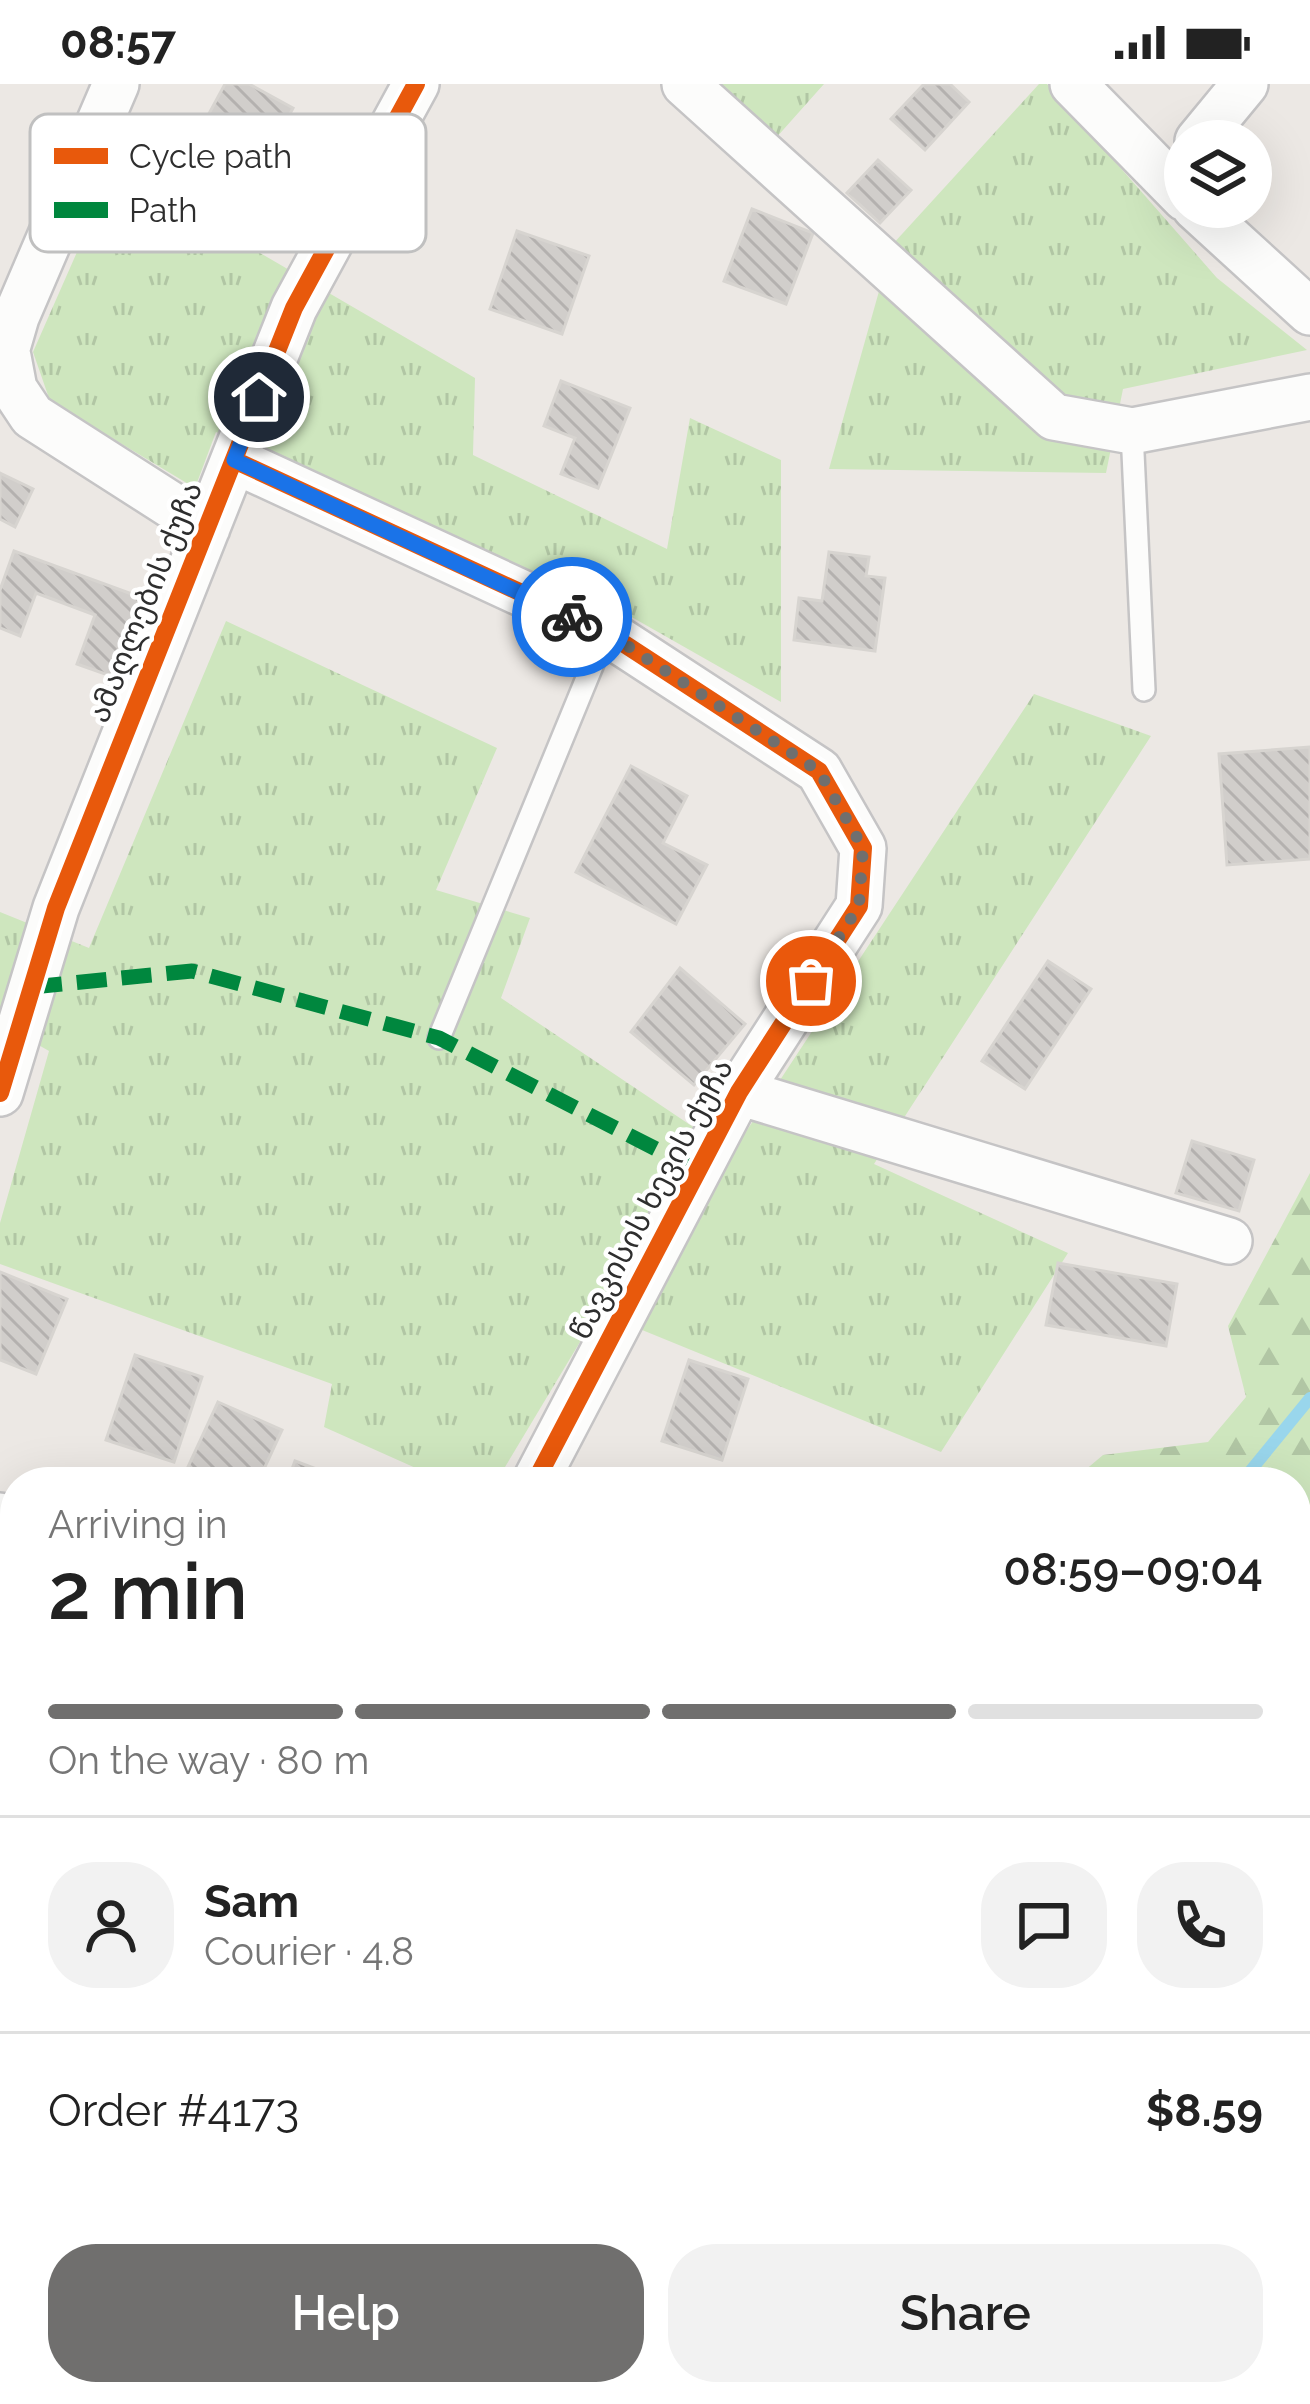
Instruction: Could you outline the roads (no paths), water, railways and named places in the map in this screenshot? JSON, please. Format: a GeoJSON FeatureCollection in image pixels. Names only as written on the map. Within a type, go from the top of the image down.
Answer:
{"type":"FeatureCollection","features":[{"type":"Feature","properties":{"kind":"street"},"geometry":{"type":"LineString","coordinates":[[103,114],[116,84]]}},
{"type":"Feature","properties":{"kind":"street","name":"ამაღლების ქუჩა"},"geometry":{"type":"LineString","coordinates":[[400,114],[416,84]]}},
{"type":"Feature","properties":{"kind":"street"},"geometry":{"type":"LineString","coordinates":[[686,84],[1054,417],[1132,431],[1310,397]]}},
{"type":"Feature","properties":{"kind":"street"},"geometry":{"type":"LineString","coordinates":[[1073,84],[1164,168]]}},
{"type":"Feature","properties":{"kind":"street"},"geometry":{"type":"LineString","coordinates":[[1215,120],[1245,84]]}},
{"type":"Feature","properties":{"kind":"street"},"geometry":{"type":"LineString","coordinates":[[1226,228],[1310,311]]}},
{"type":"Feature","properties":{"kind":"street"},"geometry":{"type":"LineString","coordinates":[[44,252],[16,317],[4,364],[14,389],[32,416],[207,528]]}},
{"type":"Feature","properties":{"kind":"street","name":"ამაღლების ქუჩა"},"geometry":{"type":"LineString","coordinates":[[0,1094],[56,908],[294,308],[324,252]]}},
{"type":"Feature","properties":{"kind":"street","name":"წავკისის ხევის ქუჩა"},"geometry":{"type":"LineString","coordinates":[[234,460],[606,632],[819,771],[863,848],[859,906],[739,1092],[543,1467]]}},
{"type":"Feature","properties":{"kind":"street"},"geometry":{"type":"LineString","coordinates":[[739,1092],[1229,1241]]}},
{"type":"Feature","properties":{"kind":"lane"},"geometry":{"type":"LineString","coordinates":[[1132,431],[1144,690]]}},
{"type":"Feature","properties":{"kind":"lane"},"geometry":{"type":"LineString","coordinates":[[439,1038],[606,632]]}},
{"type":"Feature","properties":{"kind":"waterway"},"geometry":{"type":"LineString","coordinates":[[1254,1467],[1310,1398]]}}]}
